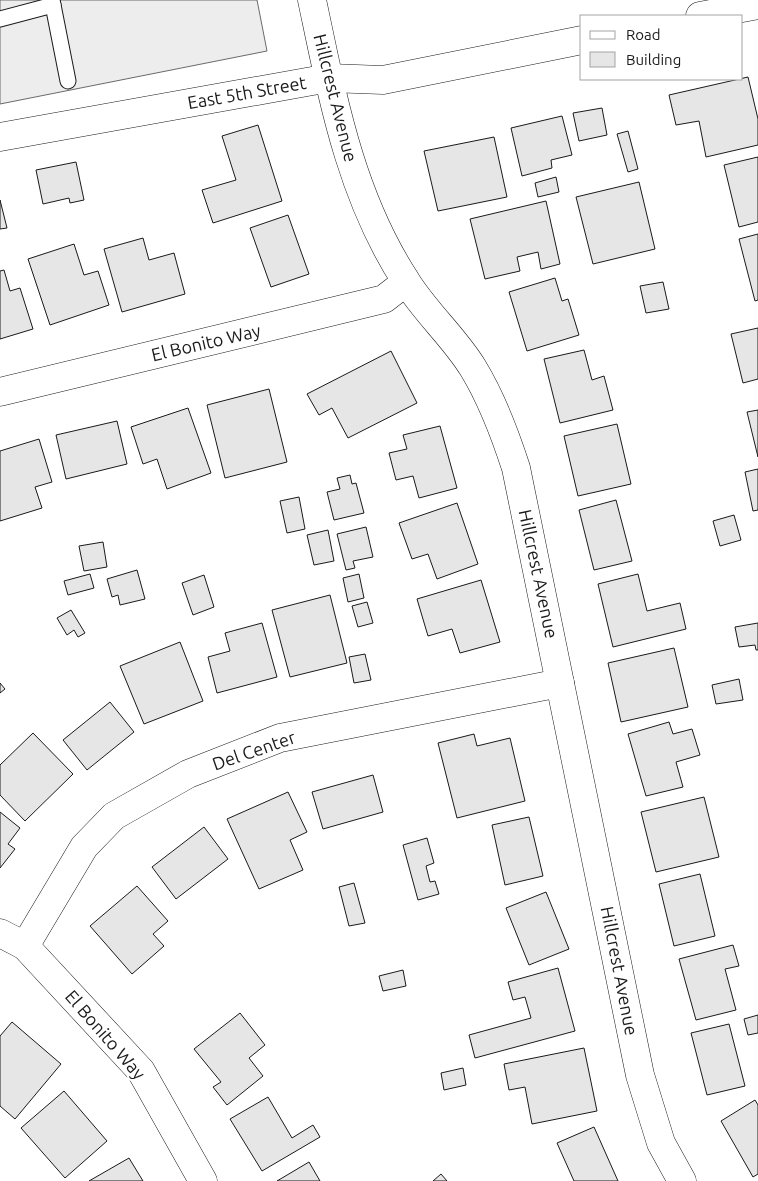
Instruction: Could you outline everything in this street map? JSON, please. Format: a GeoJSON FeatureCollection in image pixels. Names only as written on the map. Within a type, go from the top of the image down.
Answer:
{"type":"FeatureCollection","features":[{"type":"Feature","properties":{"kind":"street","name":"Hillcrest Avenue"},"geometry":{"type":"LineString","coordinates":[[312,0],[343,141],[367,210],[406,282],[473,367],[503,430],[516,468],[640,1075],[661,1143],[682,1181]]}},
{"type":"Feature","properties":{"kind":"street"},"geometry":{"type":"LineString","coordinates":[[705,15],[758,5]]}},
{"type":"Feature","properties":{"kind":"street","name":"East 5th Street"},"geometry":{"type":"LineString","coordinates":[[0,137],[329,78],[383,80],[580,40]]}},
{"type":"Feature","properties":{"kind":"street","name":"El Bonito Way"},"geometry":{"type":"LineString","coordinates":[[0,392],[384,299],[406,282]]}},
{"type":"Feature","properties":{"kind":"street","name":"Del Center"},"geometry":{"type":"LineString","coordinates":[[25,946],[84,847],[114,816],[188,774],[280,738],[560,683]]}},
{"type":"Feature","properties":{"kind":"street","name":"El Bonito Way"},"geometry":{"type":"LineString","coordinates":[[0,933],[25,946],[141,1071],[203,1181]]}},
{"type":"Feature","properties":{"kind":"lane"},"geometry":{"type":"LineString","coordinates":[[0,18],[53,2],[68,81]]}},
{"type":"Feature","properties":{"kind":"shaded area"},"geometry":{"type":"Polygon","coordinates":[[[0,0],[257,0],[267,51],[0,104],[0,0]]]}},
{"type":"Feature","properties":{"kind":"building"},"geometry":{"type":"Polygon","coordinates":[[[748,77],[758,119],[758,145],[706,157],[699,121],[676,125],[669,95],[735,80],[743,80],[743,78],[748,77]]]}},
{"type":"Feature","properties":{"kind":"building"},"geometry":{"type":"Polygon","coordinates":[[[602,108],[607,135],[579,141],[573,113],[602,108]]]}},
{"type":"Feature","properties":{"kind":"building"},"geometry":{"type":"Polygon","coordinates":[[[562,116],[572,155],[551,160],[552,168],[522,176],[511,128],[562,116]]]}},
{"type":"Feature","properties":{"kind":"building"},"geometry":{"type":"Polygon","coordinates":[[[258,125],[282,201],[213,223],[202,190],[236,180],[222,136],[258,125]]]}},
{"type":"Feature","properties":{"kind":"building"},"geometry":{"type":"Polygon","coordinates":[[[628,131],[638,169],[628,172],[617,134],[628,131]]]}},
{"type":"Feature","properties":{"kind":"building"},"geometry":{"type":"Polygon","coordinates":[[[494,137],[507,197],[438,211],[424,151],[494,137]]]}},
{"type":"Feature","properties":{"kind":"building"},"geometry":{"type":"Polygon","coordinates":[[[758,157],[758,222],[739,227],[724,165],[758,157]]]}},
{"type":"Feature","properties":{"kind":"building"},"geometry":{"type":"Polygon","coordinates":[[[76,162],[84,200],[70,203],[69,198],[43,204],[36,170],[76,162]]]}},
{"type":"Feature","properties":{"kind":"building"},"geometry":{"type":"Polygon","coordinates":[[[556,177],[559,192],[538,197],[535,183],[556,177]]]}},
{"type":"Feature","properties":{"kind":"building"},"geometry":{"type":"Polygon","coordinates":[[[639,182],[655,249],[593,264],[576,197],[639,182]]]}},
{"type":"Feature","properties":{"kind":"building"},"geometry":{"type":"Polygon","coordinates":[[[0,200],[7,228],[0,229],[0,200]]]}},
{"type":"Feature","properties":{"kind":"building"},"geometry":{"type":"Polygon","coordinates":[[[546,201],[560,264],[541,269],[538,252],[517,257],[520,271],[485,279],[470,219],[546,201]]]}},
{"type":"Feature","properties":{"kind":"building"},"geometry":{"type":"Polygon","coordinates":[[[288,215],[309,274],[271,287],[250,228],[288,215]]]}},
{"type":"Feature","properties":{"kind":"building"},"geometry":{"type":"Polygon","coordinates":[[[758,234],[758,300],[755,301],[739,239],[758,234]]]}},
{"type":"Feature","properties":{"kind":"building"},"geometry":{"type":"Polygon","coordinates":[[[143,238],[149,260],[174,253],[185,294],[122,312],[104,249],[143,238]]]}},
{"type":"Feature","properties":{"kind":"building"},"geometry":{"type":"Polygon","coordinates":[[[74,244],[84,275],[98,271],[109,305],[50,325],[28,259],[74,244]]]}},
{"type":"Feature","properties":{"kind":"building"},"geometry":{"type":"Polygon","coordinates":[[[4,270],[10,291],[20,288],[33,329],[0,339],[0,271],[4,270]]]}},
{"type":"Feature","properties":{"kind":"building"},"geometry":{"type":"Polygon","coordinates":[[[555,278],[562,301],[568,299],[579,335],[527,351],[509,292],[555,278]]]}},
{"type":"Feature","properties":{"kind":"building"},"geometry":{"type":"Polygon","coordinates":[[[663,282],[669,309],[646,313],[640,286],[663,282]]]}},
{"type":"Feature","properties":{"kind":"building"},"geometry":{"type":"Polygon","coordinates":[[[758,328],[758,379],[743,383],[731,334],[758,328]]]}},
{"type":"Feature","properties":{"kind":"building"},"geometry":{"type":"Polygon","coordinates":[[[584,350],[592,380],[604,376],[613,410],[560,423],[544,359],[584,350]]]}},
{"type":"Feature","properties":{"kind":"building"},"geometry":{"type":"Polygon","coordinates":[[[391,351],[417,403],[348,438],[332,408],[319,415],[307,394],[391,351]]]}},
{"type":"Feature","properties":{"kind":"building"},"geometry":{"type":"Polygon","coordinates":[[[269,389],[287,462],[225,478],[207,405],[269,389]]]}},
{"type":"Feature","properties":{"kind":"building"},"geometry":{"type":"Polygon","coordinates":[[[188,408],[211,473],[167,489],[157,459],[143,464],[131,427],[188,408]]]}},
{"type":"Feature","properties":{"kind":"building"},"geometry":{"type":"Polygon","coordinates":[[[758,410],[758,457],[747,412],[758,410]]]}},
{"type":"Feature","properties":{"kind":"building"},"geometry":{"type":"Polygon","coordinates":[[[117,421],[127,464],[66,479],[56,435],[117,421]]]}},
{"type":"Feature","properties":{"kind":"building"},"geometry":{"type":"Polygon","coordinates":[[[617,424],[631,484],[578,496],[564,436],[617,424]]]}},
{"type":"Feature","properties":{"kind":"building"},"geometry":{"type":"Polygon","coordinates":[[[440,426],[457,488],[419,498],[413,476],[396,480],[389,453],[407,449],[403,435],[440,426]]]}},
{"type":"Feature","properties":{"kind":"building"},"geometry":{"type":"Polygon","coordinates":[[[39,439],[52,482],[35,487],[42,508],[0,521],[0,451],[39,439]]]}},
{"type":"Feature","properties":{"kind":"building"},"geometry":{"type":"Polygon","coordinates":[[[758,469],[758,510],[753,511],[745,472],[758,469]]]}},
{"type":"Feature","properties":{"kind":"building"},"geometry":{"type":"Polygon","coordinates":[[[350,475],[352,484],[356,483],[364,513],[334,520],[327,492],[340,489],[337,478],[350,475]]]}},
{"type":"Feature","properties":{"kind":"building"},"geometry":{"type":"Polygon","coordinates":[[[299,497],[305,529],[287,533],[280,501],[299,497]]]}},
{"type":"Feature","properties":{"kind":"building"},"geometry":{"type":"Polygon","coordinates":[[[616,500],[632,561],[594,570],[579,510],[616,500]]]}},
{"type":"Feature","properties":{"kind":"building"},"geometry":{"type":"Polygon","coordinates":[[[457,503],[478,564],[437,579],[428,554],[412,559],[399,523],[457,503]]]}},
{"type":"Feature","properties":{"kind":"building"},"geometry":{"type":"Polygon","coordinates":[[[734,515],[741,540],[720,546],[713,521],[734,515]]]}},
{"type":"Feature","properties":{"kind":"building"},"geometry":{"type":"Polygon","coordinates":[[[366,527],[373,557],[353,561],[355,568],[346,570],[337,534],[366,527]]]}},
{"type":"Feature","properties":{"kind":"building"},"geometry":{"type":"Polygon","coordinates":[[[328,530],[334,561],[314,565],[307,535],[328,530]]]}},
{"type":"Feature","properties":{"kind":"building"},"geometry":{"type":"Polygon","coordinates":[[[103,542],[107,567],[84,571],[79,546],[103,542]]]}},
{"type":"Feature","properties":{"kind":"building"},"geometry":{"type":"Polygon","coordinates":[[[137,570],[145,599],[120,605],[118,595],[112,597],[107,579],[137,570]]]}},
{"type":"Feature","properties":{"kind":"building"},"geometry":{"type":"Polygon","coordinates":[[[90,574],[94,588],[68,595],[64,581],[90,574]]]}},
{"type":"Feature","properties":{"kind":"building"},"geometry":{"type":"Polygon","coordinates":[[[359,574],[364,598],[348,602],[343,578],[359,574]]]}},
{"type":"Feature","properties":{"kind":"building"},"geometry":{"type":"Polygon","coordinates":[[[638,574],[647,611],[680,603],[686,629],[613,647],[598,584],[638,574]]]}},
{"type":"Feature","properties":{"kind":"building"},"geometry":{"type":"Polygon","coordinates":[[[204,575],[214,607],[193,615],[182,583],[204,575]]]}},
{"type":"Feature","properties":{"kind":"building"},"geometry":{"type":"Polygon","coordinates":[[[481,580],[500,642],[460,653],[452,629],[428,636],[417,599],[481,580]]]}},
{"type":"Feature","properties":{"kind":"building"},"geometry":{"type":"Polygon","coordinates":[[[330,595],[347,663],[290,677],[272,610],[330,595]]]}},
{"type":"Feature","properties":{"kind":"building"},"geometry":{"type":"Polygon","coordinates":[[[367,602],[373,623],[358,627],[352,606],[367,602]]]}},
{"type":"Feature","properties":{"kind":"building"},"geometry":{"type":"Polygon","coordinates":[[[71,610],[85,633],[78,637],[74,630],[67,635],[57,618],[71,610]]]}},
{"type":"Feature","properties":{"kind":"building"},"geometry":{"type":"Polygon","coordinates":[[[262,623],[277,677],[217,693],[208,657],[230,651],[225,633],[262,623]]]}},
{"type":"Feature","properties":{"kind":"building"},"geometry":{"type":"Polygon","coordinates":[[[758,623],[758,650],[756,650],[755,645],[739,647],[735,627],[758,623]]]}},
{"type":"Feature","properties":{"kind":"building"},"geometry":{"type":"Polygon","coordinates":[[[180,642],[203,701],[144,724],[120,666],[180,642]]]}},
{"type":"Feature","properties":{"kind":"building"},"geometry":{"type":"Polygon","coordinates":[[[674,648],[688,707],[621,722],[608,663],[674,648]]]}},
{"type":"Feature","properties":{"kind":"building"},"geometry":{"type":"Polygon","coordinates":[[[365,654],[371,680],[354,683],[349,657],[365,654]]]}},
{"type":"Feature","properties":{"kind":"building"},"geometry":{"type":"Polygon","coordinates":[[[739,679],[743,700],[716,704],[712,685],[739,679]]]}},
{"type":"Feature","properties":{"kind":"building"},"geometry":{"type":"Polygon","coordinates":[[[0,683],[5,689],[0,693],[0,683]]]}},
{"type":"Feature","properties":{"kind":"building"},"geometry":{"type":"Polygon","coordinates":[[[110,702],[134,732],[87,770],[63,740],[110,702]]]}},
{"type":"Feature","properties":{"kind":"building"},"geometry":{"type":"Polygon","coordinates":[[[669,722],[673,734],[692,729],[700,755],[676,762],[683,787],[646,796],[628,734],[669,722]]]}},
{"type":"Feature","properties":{"kind":"building"},"geometry":{"type":"Polygon","coordinates":[[[33,733],[73,774],[25,821],[0,795],[0,765],[33,733]]]}},
{"type":"Feature","properties":{"kind":"building"},"geometry":{"type":"Polygon","coordinates":[[[474,734],[477,746],[510,738],[525,801],[457,818],[438,743],[474,734]]]}},
{"type":"Feature","properties":{"kind":"building"},"geometry":{"type":"Polygon","coordinates":[[[373,775],[383,812],[323,829],[312,792],[373,775]]]}},
{"type":"Feature","properties":{"kind":"building"},"geometry":{"type":"Polygon","coordinates":[[[288,792],[307,832],[290,840],[303,870],[259,889],[227,819],[288,792]]]}},
{"type":"Feature","properties":{"kind":"building"},"geometry":{"type":"Polygon","coordinates":[[[704,797],[719,857],[656,872],[641,812],[704,797]]]}},
{"type":"Feature","properties":{"kind":"building"},"geometry":{"type":"Polygon","coordinates":[[[0,812],[20,828],[8,844],[15,849],[0,868],[0,812]]]}},
{"type":"Feature","properties":{"kind":"building"},"geometry":{"type":"Polygon","coordinates":[[[529,817],[543,876],[505,885],[492,825],[529,817]]]}},
{"type":"Feature","properties":{"kind":"building"},"geometry":{"type":"Polygon","coordinates":[[[204,827],[228,859],[176,899],[152,867],[204,827]]]}},
{"type":"Feature","properties":{"kind":"building"},"geometry":{"type":"Polygon","coordinates":[[[427,838],[434,863],[426,866],[430,882],[435,881],[439,894],[418,900],[403,845],[427,838]]]}},
{"type":"Feature","properties":{"kind":"building"},"geometry":{"type":"Polygon","coordinates":[[[700,874],[715,936],[674,946],[659,884],[700,874]]]}},
{"type":"Feature","properties":{"kind":"building"},"geometry":{"type":"Polygon","coordinates":[[[354,883],[365,923],[349,926],[339,887],[354,883]]]}},
{"type":"Feature","properties":{"kind":"building"},"geometry":{"type":"Polygon","coordinates":[[[137,886],[168,921],[153,934],[164,946],[132,974],[90,926],[137,886]]]}},
{"type":"Feature","properties":{"kind":"building"},"geometry":{"type":"Polygon","coordinates":[[[546,892],[569,949],[529,965],[506,908],[546,892]]]}},
{"type":"Feature","properties":{"kind":"building"},"geometry":{"type":"Polygon","coordinates":[[[733,945],[739,966],[725,969],[736,1010],[696,1020],[679,959],[733,945]]]}},
{"type":"Feature","properties":{"kind":"building"},"geometry":{"type":"Polygon","coordinates":[[[558,968],[575,1031],[475,1058],[469,1035],[531,1018],[525,997],[513,1000],[508,982],[558,968]]]}},
{"type":"Feature","properties":{"kind":"building"},"geometry":{"type":"Polygon","coordinates":[[[403,970],[406,986],[383,991],[379,976],[403,970]]]}},
{"type":"Feature","properties":{"kind":"building"},"geometry":{"type":"Polygon","coordinates":[[[240,1013],[265,1045],[249,1058],[263,1076],[227,1105],[213,1087],[221,1082],[194,1049],[240,1013]]]}},
{"type":"Feature","properties":{"kind":"building"},"geometry":{"type":"Polygon","coordinates":[[[758,1015],[758,1033],[748,1035],[744,1019],[758,1015]]]}},
{"type":"Feature","properties":{"kind":"building"},"geometry":{"type":"Polygon","coordinates":[[[12,1022],[61,1064],[15,1119],[0,1106],[0,1036],[12,1022]]]}},
{"type":"Feature","properties":{"kind":"building"},"geometry":{"type":"Polygon","coordinates":[[[729,1024],[745,1086],[707,1095],[691,1033],[729,1024]]]}},
{"type":"Feature","properties":{"kind":"building"},"geometry":{"type":"Polygon","coordinates":[[[584,1048],[597,1111],[532,1124],[525,1087],[509,1090],[504,1064],[584,1048]]]}},
{"type":"Feature","properties":{"kind":"building"},"geometry":{"type":"Polygon","coordinates":[[[463,1068],[466,1085],[444,1090],[441,1073],[463,1068]]]}},
{"type":"Feature","properties":{"kind":"building"},"geometry":{"type":"Polygon","coordinates":[[[64,1091],[107,1141],[65,1178],[21,1128],[64,1091]]]}},
{"type":"Feature","properties":{"kind":"building"},"geometry":{"type":"Polygon","coordinates":[[[268,1097],[292,1138],[313,1125],[320,1137],[262,1171],[230,1119],[268,1097]]]}},
{"type":"Feature","properties":{"kind":"building"},"geometry":{"type":"Polygon","coordinates":[[[755,1100],[758,1105],[758,1174],[753,1177],[721,1121],[755,1100]]]}},
{"type":"Feature","properties":{"kind":"building"},"geometry":{"type":"Polygon","coordinates":[[[594,1127],[618,1181],[574,1181],[557,1143],[594,1127]]]}},
{"type":"Feature","properties":{"kind":"building"},"geometry":{"type":"Polygon","coordinates":[[[129,1158],[143,1181],[89,1181],[129,1158]]]}},
{"type":"Feature","properties":{"kind":"building"},"geometry":{"type":"Polygon","coordinates":[[[309,1162],[320,1181],[277,1181],[309,1162]]]}},
{"type":"Feature","properties":{"kind":"building"},"geometry":{"type":"Polygon","coordinates":[[[441,1174],[447,1181],[433,1181],[441,1174]]]}}]}
